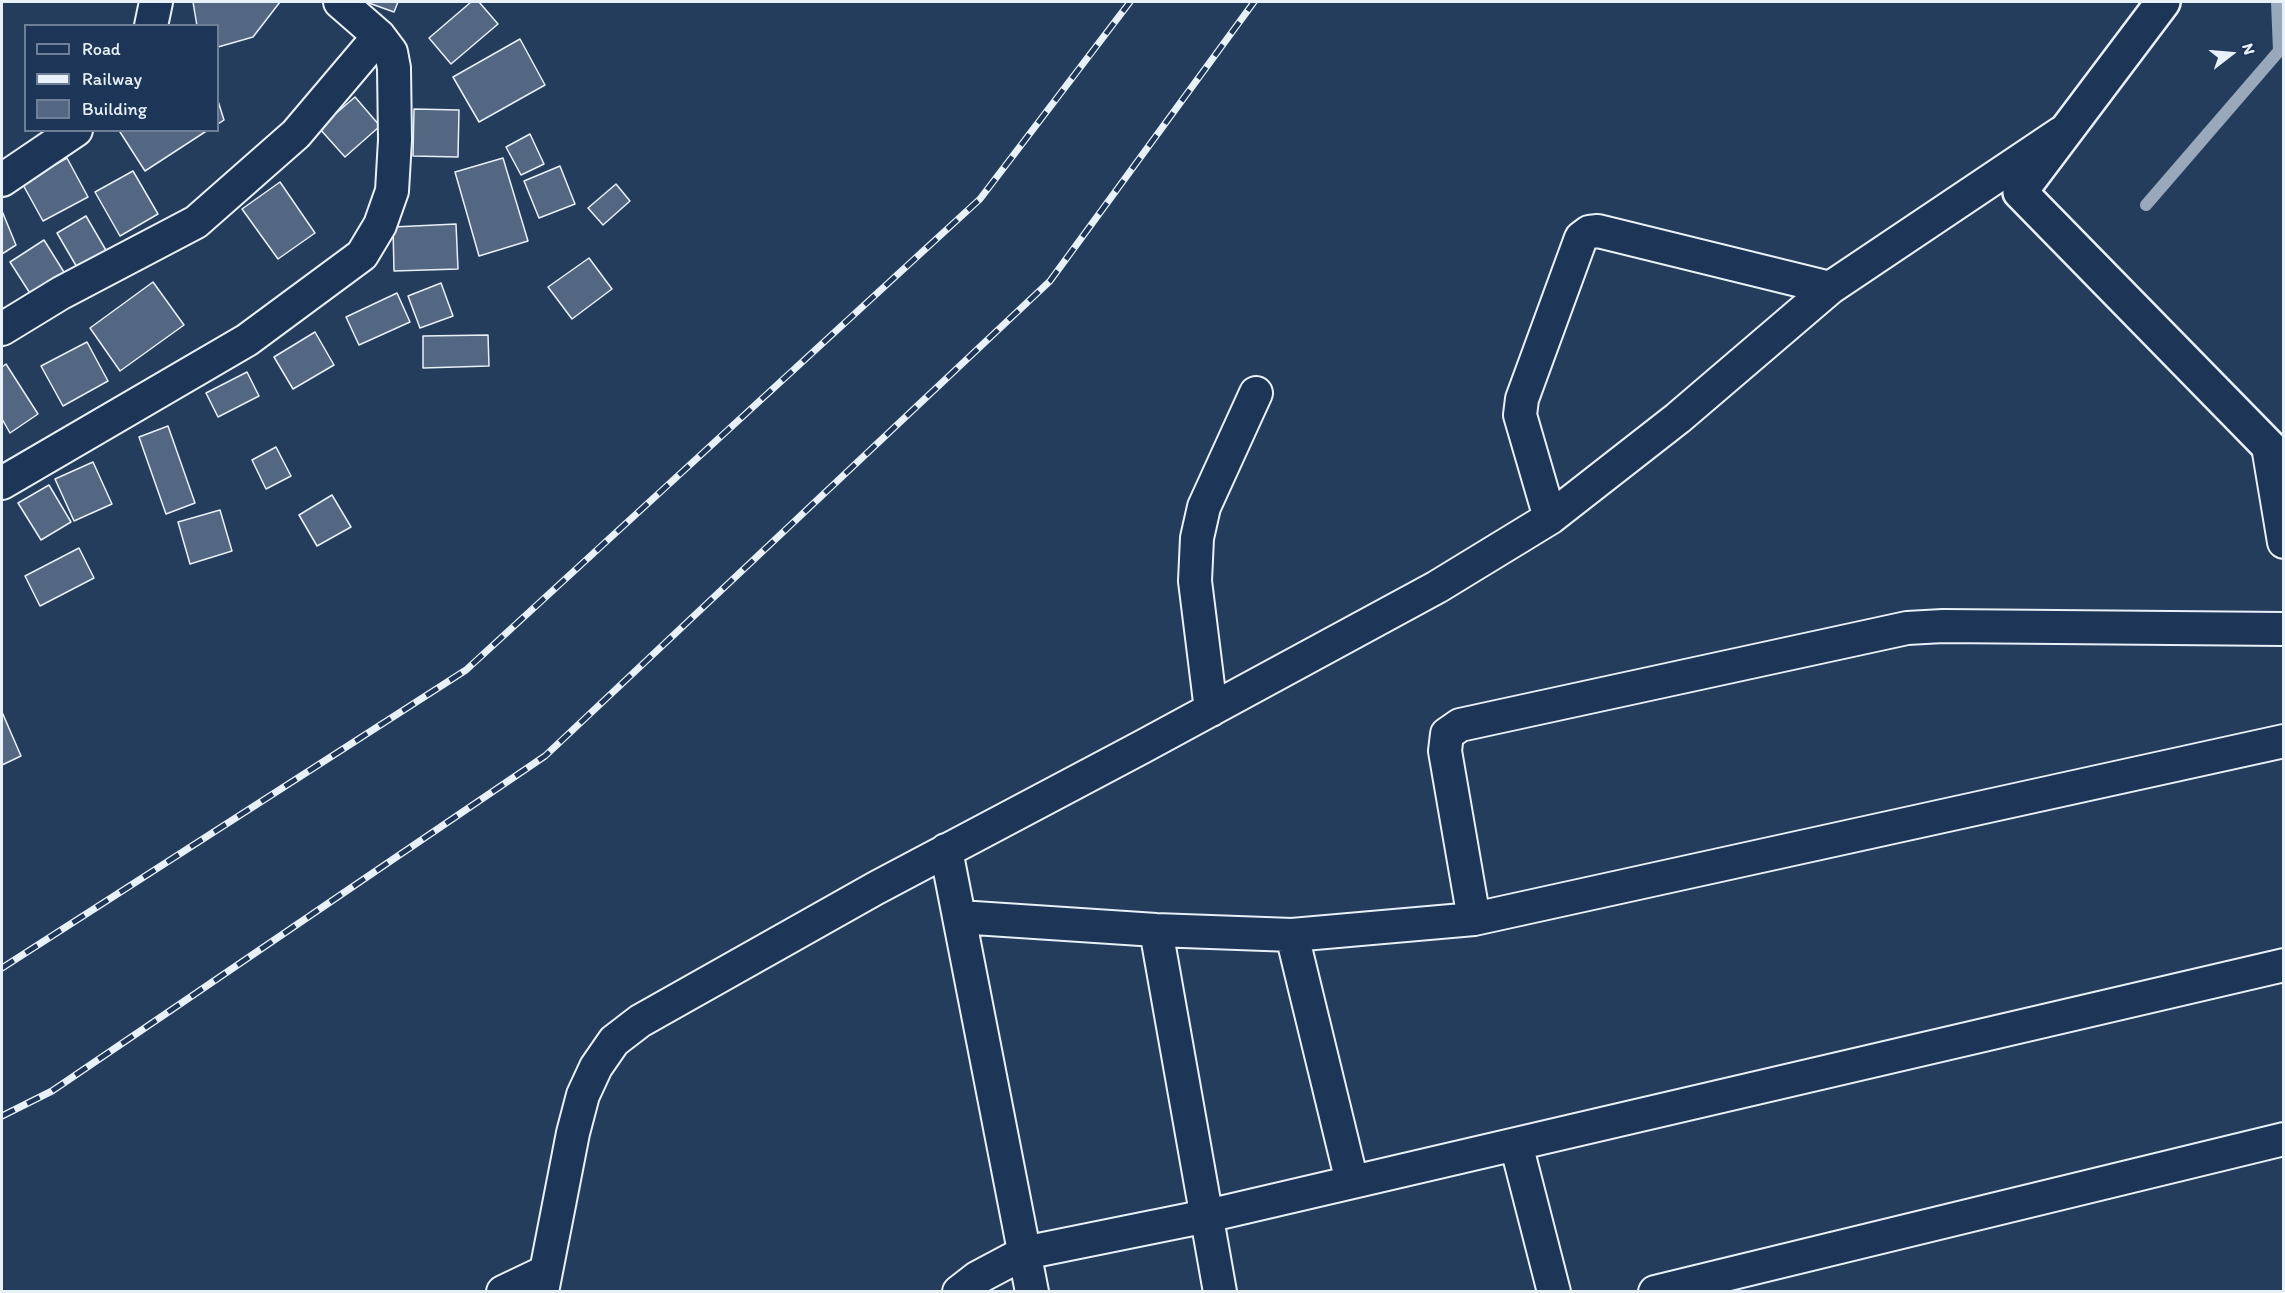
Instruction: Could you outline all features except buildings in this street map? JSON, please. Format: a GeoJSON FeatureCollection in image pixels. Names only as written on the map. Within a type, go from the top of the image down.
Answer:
{"type":"FeatureCollection","features":[{"type":"Feature","properties":{"kind":"street"},"geometry":{"type":"LineString","coordinates":[[151,24],[156,2]]}},
{"type":"Feature","properties":{"kind":"street"},"geometry":{"type":"LineString","coordinates":[[2,483],[247,340],[362,255],[380,225],[392,191],[395,140],[394,68],[391,52],[379,36],[340,2]]}},
{"type":"Feature","properties":{"kind":"street"},"geometry":{"type":"LineString","coordinates":[[2163,2],[2020,192],[2276,454],[2283,542]]}},
{"type":"Feature","properties":{"kind":"street"},"geometry":{"type":"LineString","coordinates":[[2,329],[61,293],[196,222],[296,134],[379,36]]}},
{"type":"Feature","properties":{"kind":"street"},"geometry":{"type":"LineString","coordinates":[[503,1292],[544,1282],[583,1095],[596,1067],[614,1041],[640,1021],[946,850],[1437,587],[1550,518],[1678,418],[1830,288],[2064,131]]}},
{"type":"Feature","properties":{"kind":"street"},"geometry":{"type":"LineString","coordinates":[[2,180],[73,132]]}},
{"type":"Feature","properties":{"kind":"street"},"geometry":{"type":"LineString","coordinates":[[1550,518],[1520,415],[1521,399],[1581,238],[1589,232],[1598,231],[1830,288]]}},
{"type":"Feature","properties":{"kind":"street"},"geometry":{"type":"LineString","coordinates":[[1211,710],[1195,581],[1197,538],[1204,507],[1256,393]]}},
{"type":"Feature","properties":{"kind":"street"},"geometry":{"type":"LineString","coordinates":[[1474,919],[1445,751],[1448,734],[1460,725],[1906,628],[1943,626],[2283,629]]}},
{"type":"Feature","properties":{"kind":"street"},"geometry":{"type":"LineString","coordinates":[[959,917],[1156,930],[1292,935],[1474,919],[2283,741]]}},
{"type":"Feature","properties":{"kind":"street"},"geometry":{"type":"LineString","coordinates":[[946,850],[1032,1292]]}},
{"type":"Feature","properties":{"kind":"street"},"geometry":{"type":"LineString","coordinates":[[1156,930],[1221,1292]]}},
{"type":"Feature","properties":{"kind":"street"},"geometry":{"type":"LineString","coordinates":[[1292,935],[1352,1182]]}},
{"type":"Feature","properties":{"kind":"street"},"geometry":{"type":"LineString","coordinates":[[959,1292],[977,1278],[1024,1253],[1207,1216],[2283,965]]}},
{"type":"Feature","properties":{"kind":"street"},"geometry":{"type":"LineString","coordinates":[[1655,1292],[2283,1139]]}},
{"type":"Feature","properties":{"kind":"street"},"geometry":{"type":"LineString","coordinates":[[1516,1144],[1554,1292]]}},
{"type":"Feature","properties":{"kind":"waterway"},"geometry":{"type":"LineString","coordinates":[[2146,205],[2279,51],[2277,2]]}},
{"type":"Feature","properties":{"kind":"railway"},"geometry":{"type":"LineString","coordinates":[[2,968],[466,670],[980,199],[1130,2]]}},
{"type":"Feature","properties":{"kind":"railway"},"geometry":{"type":"LineString","coordinates":[[2,1116],[52,1091],[545,756],[1050,281],[1254,2]]}}]}
